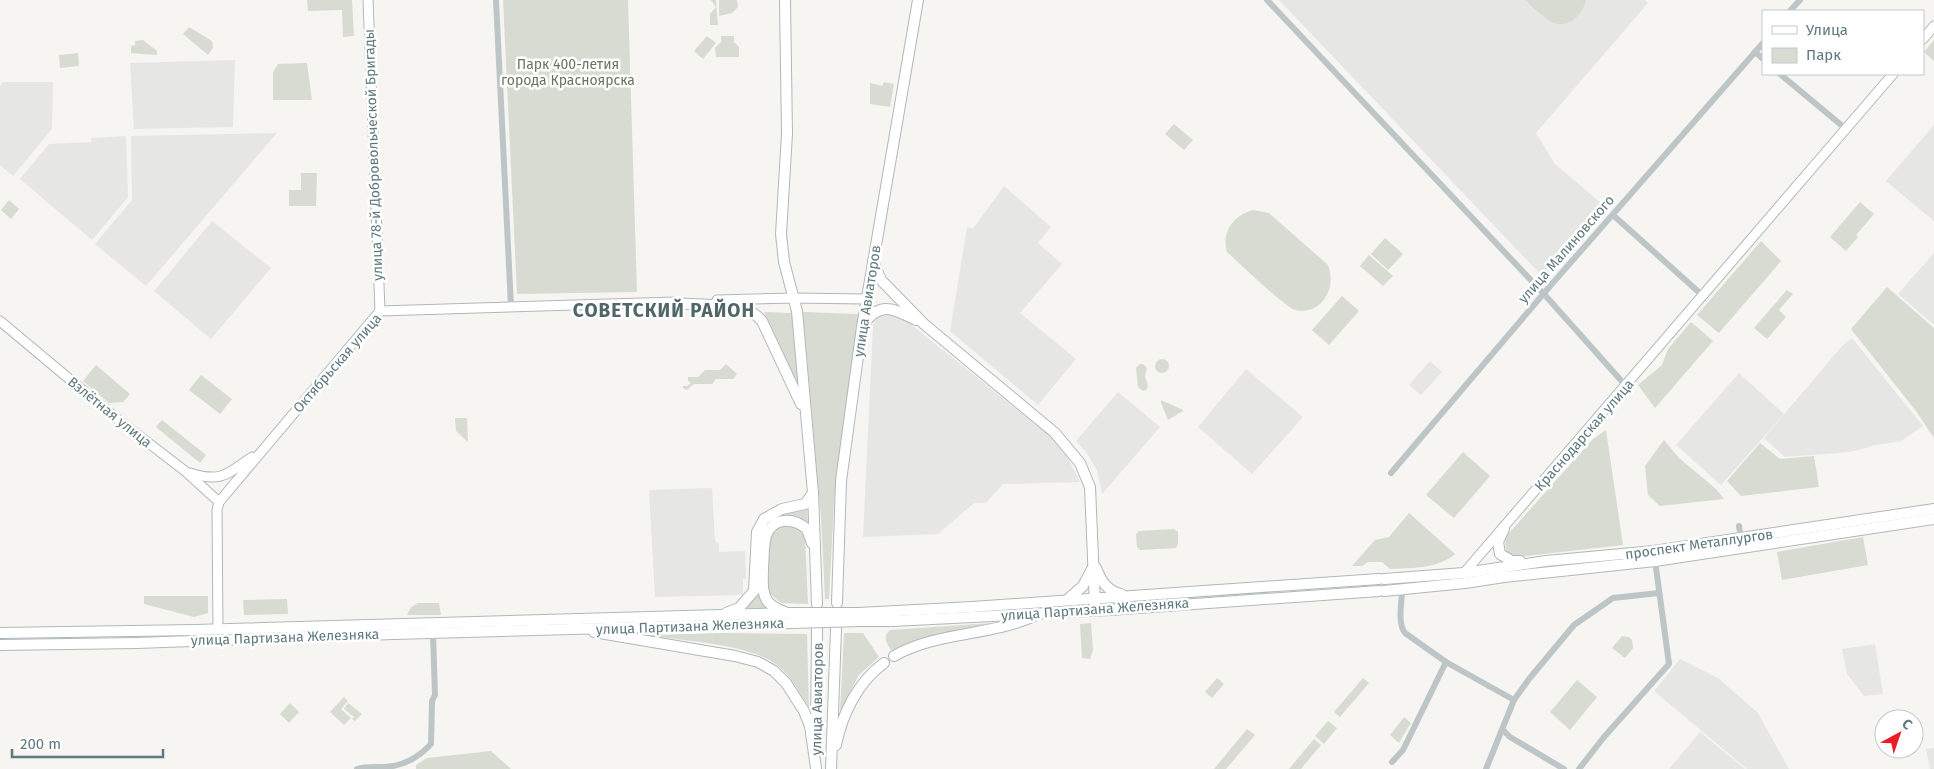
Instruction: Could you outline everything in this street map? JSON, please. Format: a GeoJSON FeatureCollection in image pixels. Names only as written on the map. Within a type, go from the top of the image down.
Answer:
{"type":"FeatureCollection","features":[{"type":"Feature","properties":{"kind":"main road"},"geometry":{"type":"LineString","coordinates":[[785,0],[787,136],[781,234],[782,250],[797,311],[813,493],[817,604]]}},
{"type":"Feature","properties":{"kind":"main road","name":"улица Авиаторов"},"geometry":{"type":"LineString","coordinates":[[837,604],[841,481],[866,299],[918,0]]}},
{"type":"Feature","properties":{"kind":"main road"},"geometry":{"type":"LineString","coordinates":[[873,260],[881,280],[924,324],[1055,433],[1076,456],[1086,474],[1090,487],[1096,610]]}},
{"type":"Feature","properties":{"kind":"main road"},"geometry":{"type":"LineString","coordinates":[[670,303],[734,305],[746,308],[754,313],[762,321],[797,392],[806,419]]}},
{"type":"Feature","properties":{"kind":"main road"},"geometry":{"type":"LineString","coordinates":[[862,327],[868,317],[878,310],[889,308],[924,324]]}},
{"type":"Feature","properties":{"kind":"main road"},"geometry":{"type":"LineString","coordinates":[[716,616],[739,608],[754,591],[757,532],[764,519],[782,508],[805,504],[813,493]]}},
{"type":"Feature","properties":{"kind":"main road","name":"проспект Металлургов"},"geometry":{"type":"LineString","coordinates":[[1464,578],[1546,561],[1655,556],[1741,538],[1934,509]]}},
{"type":"Feature","properties":{"kind":"main road","name":"проспект Металлургов"},"geometry":{"type":"LineString","coordinates":[[1464,578],[1504,577],[1934,519]]}},
{"type":"Feature","properties":{"kind":"main road"},"geometry":{"type":"LineString","coordinates":[[791,618],[774,607],[764,593],[764,544],[769,530],[773,525],[784,520],[802,525],[810,534],[816,557]]}},
{"type":"Feature","properties":{"kind":"main road"},"geometry":{"type":"LineString","coordinates":[[1504,529],[1498,542],[1498,547],[1505,558],[1512,561],[1546,561]]}},
{"type":"Feature","properties":{"kind":"main road"},"geometry":{"type":"LineString","coordinates":[[1094,563],[1101,579],[1109,590],[1128,596]]}},
{"type":"Feature","properties":{"kind":"main road"},"geometry":{"type":"LineString","coordinates":[[1068,599],[1083,586],[1089,577],[1094,563]]}},
{"type":"Feature","properties":{"kind":"main road","name":"улица Партизана Железняка"},"geometry":{"type":"LineString","coordinates":[[0,645],[137,643],[578,629],[791,618],[859,617],[1068,599],[1381,579],[1464,578]]}},
{"type":"Feature","properties":{"kind":"main road","name":"улица Партизана Железняка"},"geometry":{"type":"LineString","coordinates":[[859,617],[892,621],[1096,610],[1402,590],[1464,578]]}},
{"type":"Feature","properties":{"kind":"main road"},"geometry":{"type":"LineString","coordinates":[[894,656],[918,645],[1015,624],[1040,613]]}},
{"type":"Feature","properties":{"kind":"main road","name":"улица Партизана Железняка"},"geometry":{"type":"LineString","coordinates":[[0,633],[716,616],[791,618]]}},
{"type":"Feature","properties":{"kind":"main road"},"geometry":{"type":"LineString","coordinates":[[218,628],[222,640]]}},
{"type":"Feature","properties":{"kind":"main road"},"geometry":{"type":"LineString","coordinates":[[578,629],[734,656],[758,662],[774,671],[786,683],[804,712],[810,726],[816,769]]}},
{"type":"Feature","properties":{"kind":"main road","name":"улица Авиаторов"},"geometry":{"type":"LineString","coordinates":[[831,769],[836,629]]}},
{"type":"Feature","properties":{"kind":"main road","name":"улица Авиаторов"},"geometry":{"type":"LineString","coordinates":[[816,769],[817,630]]}},
{"type":"Feature","properties":{"kind":"main road"},"geometry":{"type":"LineString","coordinates":[[831,769],[844,715],[866,678],[884,662]]}},
{"type":"Feature","properties":{"kind":"street","name":"улица 78-й Добровольческой Бригады"},"geometry":{"type":"LineString","coordinates":[[368,0],[380,311]]}},
{"type":"Feature","properties":{"kind":"street"},"geometry":{"type":"LineString","coordinates":[[496,0],[511,307]]}},
{"type":"Feature","properties":{"kind":"street"},"geometry":{"type":"LineString","coordinates":[[1267,0],[1544,294],[1626,386]]}},
{"type":"Feature","properties":{"kind":"street"},"geometry":{"type":"LineString","coordinates":[[1791,10],[1800,0]]}},
{"type":"Feature","properties":{"kind":"street"},"geometry":{"type":"LineString","coordinates":[[1924,38],[1934,26]]}},
{"type":"Feature","properties":{"kind":"street","name":"улица Малиновского"},"geometry":{"type":"LineString","coordinates":[[1391,473],[1762,44]]}},
{"type":"Feature","properties":{"kind":"street"},"geometry":{"type":"LineString","coordinates":[[1755,52],[1762,58]]}},
{"type":"Feature","properties":{"kind":"street"},"geometry":{"type":"LineString","coordinates":[[1781,75],[1846,129]]}},
{"type":"Feature","properties":{"kind":"street","name":"Краснодарская улица"},"geometry":{"type":"LineString","coordinates":[[1464,578],[1702,295],[1892,75]]}},
{"type":"Feature","properties":{"kind":"street"},"geometry":{"type":"LineString","coordinates":[[1613,215],[1702,295]]}},
{"type":"Feature","properties":{"kind":"street"},"geometry":{"type":"LineString","coordinates":[[715,303],[794,298],[866,299]]}},
{"type":"Feature","properties":{"kind":"street","name":"Октябрьская улица"},"geometry":{"type":"LineString","coordinates":[[219,502],[380,311],[670,303]]}},
{"type":"Feature","properties":{"kind":"street","name":"Взлётная улица"},"geometry":{"type":"LineString","coordinates":[[2,326],[185,471],[219,502]]}},
{"type":"Feature","properties":{"kind":"street"},"geometry":{"type":"LineString","coordinates":[[185,471],[203,477],[216,478],[223,476],[261,451]]}},
{"type":"Feature","properties":{"kind":"street"},"geometry":{"type":"LineString","coordinates":[[218,628],[216,562],[217,510],[219,502]]}},
{"type":"Feature","properties":{"kind":"street"},"geometry":{"type":"LineString","coordinates":[[1739,526],[1741,538]]}},
{"type":"Feature","properties":{"kind":"street"},"geometry":{"type":"LineString","coordinates":[[1580,769],[1604,737],[1669,664],[1655,556]]}},
{"type":"Feature","properties":{"kind":"street"},"geometry":{"type":"LineString","coordinates":[[1402,590],[1402,628],[1405,633],[1446,662],[1514,700]]}},
{"type":"Feature","properties":{"kind":"street"},"geometry":{"type":"LineString","coordinates":[[1486,769],[1514,700],[1574,625],[1613,598],[1659,593]]}},
{"type":"Feature","properties":{"kind":"street"},"geometry":{"type":"LineString","coordinates":[[357,769],[363,767],[388,767],[407,761],[419,756],[431,744],[432,701],[435,695],[433,633]]}},
{"type":"Feature","properties":{"kind":"street"},"geometry":{"type":"LineString","coordinates":[[1392,762],[1403,750],[1446,662]]}},
{"type":"Feature","properties":{"kind":"street"},"geometry":{"type":"LineString","coordinates":[[1503,730],[1510,737],[1564,769]]}},
{"type":"Feature","properties":{"kind":"shaded area"},"geometry":{"type":"Polygon","coordinates":[[[1279,0],[1645,0],[1648,3],[1536,133],[1555,164],[1608,209],[1545,279],[1279,0]]]}},
{"type":"Feature","properties":{"kind":"shaded area"},"geometry":{"type":"Polygon","coordinates":[[[235,60],[233,127],[134,129],[130,63],[235,60]]]}},
{"type":"Feature","properties":{"kind":"shaded area"},"geometry":{"type":"Polygon","coordinates":[[[3,82],[53,82],[52,129],[13,176],[0,165],[0,86],[3,82]]]}},
{"type":"Feature","properties":{"kind":"shaded area"},"geometry":{"type":"Polygon","coordinates":[[[1934,125],[1934,221],[1886,181],[1934,125]]]}},
{"type":"Feature","properties":{"kind":"shaded area"},"geometry":{"type":"Polygon","coordinates":[[[277,133],[146,286],[95,244],[132,200],[131,136],[277,133]]]}},
{"type":"Feature","properties":{"kind":"shaded area"},"geometry":{"type":"Polygon","coordinates":[[[126,136],[128,197],[92,240],[20,179],[49,144],[91,142],[91,138],[126,136]]]}},
{"type":"Feature","properties":{"kind":"shaded area"},"geometry":{"type":"Polygon","coordinates":[[[1004,186],[1051,227],[1038,243],[1062,264],[1020,313],[1076,359],[1038,405],[950,331],[967,227],[973,229],[1004,186]]]}},
{"type":"Feature","properties":{"kind":"shaded area"},"geometry":{"type":"Polygon","coordinates":[[[212,221],[271,268],[211,339],[154,291],[212,221]]]}},
{"type":"Feature","properties":{"kind":"shaded area"},"geometry":{"type":"Polygon","coordinates":[[[1934,253],[1934,325],[1898,294],[1934,253]]]}},
{"type":"Feature","properties":{"kind":"shaded area"},"geometry":{"type":"Polygon","coordinates":[[[886,312],[912,325],[1051,437],[1067,456],[1080,482],[1003,484],[986,503],[974,503],[938,534],[863,537],[873,325],[876,318],[886,312]]]}},
{"type":"Feature","properties":{"kind":"shaded area"},"geometry":{"type":"Polygon","coordinates":[[[1852,338],[1923,426],[1901,441],[1850,452],[1785,457],[1764,438],[1842,346],[1852,338]]]}},
{"type":"Feature","properties":{"kind":"shaded area"},"geometry":{"type":"Polygon","coordinates":[[[1430,361],[1442,372],[1421,395],[1409,385],[1430,361]]]}},
{"type":"Feature","properties":{"kind":"shaded area"},"geometry":{"type":"Polygon","coordinates":[[[1246,369],[1303,417],[1252,474],[1198,427],[1246,369]]]}},
{"type":"Feature","properties":{"kind":"shaded area"},"geometry":{"type":"Polygon","coordinates":[[[1739,373],[1784,414],[1721,485],[1676,445],[1739,373]]]}},
{"type":"Feature","properties":{"kind":"shaded area"},"geometry":{"type":"Polygon","coordinates":[[[1118,392],[1160,427],[1102,494],[1097,470],[1086,452],[1076,441],[1118,392]]]}},
{"type":"Feature","properties":{"kind":"shaded area"},"geometry":{"type":"Polygon","coordinates":[[[712,488],[715,541],[719,544],[719,552],[745,551],[746,579],[743,579],[743,595],[655,597],[649,490],[712,488]]]}},
{"type":"Feature","properties":{"kind":"shaded area"},"geometry":{"type":"Polygon","coordinates":[[[1875,644],[1883,694],[1864,696],[1847,674],[1842,649],[1875,644]]]}},
{"type":"Feature","properties":{"kind":"shaded area"},"geometry":{"type":"Polygon","coordinates":[[[1680,659],[1718,678],[1758,713],[1789,769],[1747,769],[1654,691],[1680,659]]]}},
{"type":"Feature","properties":{"kind":"shaded area"},"geometry":{"type":"Polygon","coordinates":[[[1700,732],[1745,769],[1669,769],[1700,732]]]}},
{"type":"Feature","properties":{"kind":"shaded area"},"geometry":{"type":"Polygon","coordinates":[[[1934,748],[1934,769],[1930,769],[1926,749],[1934,748]]]}},
{"type":"Feature","properties":{"kind":"green space"},"geometry":{"type":"Polygon","coordinates":[[[307,0],[352,0],[354,36],[343,37],[342,10],[308,11],[307,0]]]}},
{"type":"Feature","properties":{"kind":"green space","name":"Парк 400-летия города Красноярска"},"geometry":{"type":"Polygon","coordinates":[[[503,0],[628,0],[637,292],[517,294],[503,0]]]}},
{"type":"Feature","properties":{"kind":"green space"},"geometry":{"type":"Polygon","coordinates":[[[711,0],[716,0],[718,25],[710,25],[710,14],[716,7],[711,0]]]}},
{"type":"Feature","properties":{"kind":"green space"},"geometry":{"type":"Polygon","coordinates":[[[719,0],[737,0],[738,7],[732,13],[719,16],[719,0]]]}},
{"type":"Feature","properties":{"kind":"green space"},"geometry":{"type":"Polygon","coordinates":[[[1525,0],[1586,0],[1578,16],[1573,20],[1568,23],[1556,24],[1540,14],[1525,0]]]}},
{"type":"Feature","properties":{"kind":"green space"},"geometry":{"type":"Polygon","coordinates":[[[189,27],[212,41],[213,48],[208,55],[183,34],[189,27]]]}},
{"type":"Feature","properties":{"kind":"green space"},"geometry":{"type":"Polygon","coordinates":[[[707,36],[716,43],[703,59],[694,51],[707,36]]]}},
{"type":"Feature","properties":{"kind":"green space"},"geometry":{"type":"Polygon","coordinates":[[[721,36],[734,36],[734,42],[739,47],[739,57],[716,57],[715,48],[721,42],[721,36]]]}},
{"type":"Feature","properties":{"kind":"green space"},"geometry":{"type":"Polygon","coordinates":[[[143,40],[157,51],[157,55],[128,53],[131,53],[131,46],[135,45],[135,41],[143,40]]]}},
{"type":"Feature","properties":{"kind":"green space"},"geometry":{"type":"Polygon","coordinates":[[[1934,40],[1934,61],[1924,52],[1934,40]]]}},
{"type":"Feature","properties":{"kind":"green space"},"geometry":{"type":"Polygon","coordinates":[[[78,53],[79,66],[60,68],[59,55],[78,53]]]}},
{"type":"Feature","properties":{"kind":"green space"},"geometry":{"type":"Polygon","coordinates":[[[307,63],[312,100],[273,100],[273,72],[278,64],[307,63]]]}},
{"type":"Feature","properties":{"kind":"green space"},"geometry":{"type":"Polygon","coordinates":[[[884,82],[894,84],[890,107],[870,104],[870,83],[882,86],[884,82]]]}},
{"type":"Feature","properties":{"kind":"green space"},"geometry":{"type":"Polygon","coordinates":[[[1174,124],[1193,140],[1184,150],[1165,134],[1174,124]]]}},
{"type":"Feature","properties":{"kind":"green space"},"geometry":{"type":"Polygon","coordinates":[[[301,173],[317,173],[316,206],[289,206],[289,190],[301,190],[301,173]]]}},
{"type":"Feature","properties":{"kind":"green space"},"geometry":{"type":"Polygon","coordinates":[[[9,200],[19,209],[11,219],[1,210],[9,200]]]}},
{"type":"Feature","properties":{"kind":"green space"},"geometry":{"type":"Polygon","coordinates":[[[1860,202],[1874,214],[1856,235],[1858,237],[1846,251],[1830,237],[1860,202]]]}},
{"type":"Feature","properties":{"kind":"green space"},"geometry":{"type":"Polygon","coordinates":[[[1253,210],[1269,213],[1328,265],[1331,278],[1329,290],[1322,302],[1316,307],[1303,311],[1290,307],[1227,252],[1226,238],[1231,225],[1240,216],[1253,210]]]}},
{"type":"Feature","properties":{"kind":"green space"},"geometry":{"type":"Polygon","coordinates":[[[1385,238],[1403,254],[1388,270],[1371,254],[1385,238]]]}},
{"type":"Feature","properties":{"kind":"green space"},"geometry":{"type":"Polygon","coordinates":[[[1761,241],[1781,261],[1719,333],[1697,315],[1761,241]]]}},
{"type":"Feature","properties":{"kind":"green space"},"geometry":{"type":"Polygon","coordinates":[[[1369,255],[1393,276],[1383,286],[1360,266],[1369,255]]]}},
{"type":"Feature","properties":{"kind":"green space"},"geometry":{"type":"Polygon","coordinates":[[[1887,287],[1934,328],[1934,438],[1916,411],[1851,329],[1887,287]]]}},
{"type":"Feature","properties":{"kind":"green space"},"geometry":{"type":"Polygon","coordinates":[[[1787,290],[1793,294],[1779,310],[1786,317],[1767,339],[1754,328],[1787,290]]]}},
{"type":"Feature","properties":{"kind":"green space"},"geometry":{"type":"Polygon","coordinates":[[[1342,296],[1359,311],[1329,345],[1312,330],[1342,296]]]}},
{"type":"Feature","properties":{"kind":"green space"},"geometry":{"type":"Polygon","coordinates":[[[764,312],[792,313],[798,386],[764,312]]]}},
{"type":"Feature","properties":{"kind":"green space"},"geometry":{"type":"Polygon","coordinates":[[[803,312],[858,314],[834,502],[829,599],[825,599],[821,517],[803,312]]]}},
{"type":"Feature","properties":{"kind":"green space"},"geometry":{"type":"Polygon","coordinates":[[[1691,322],[1713,341],[1655,408],[1638,385],[1662,365],[1668,349],[1691,322]]]}},
{"type":"Feature","properties":{"kind":"green space"},"geometry":{"type":"Polygon","coordinates":[[[1162,359],[1167,361],[1169,366],[1167,371],[1162,373],[1157,371],[1155,366],[1157,361],[1162,359]]]}},
{"type":"Feature","properties":{"kind":"green space"},"geometry":{"type":"Polygon","coordinates":[[[726,364],[737,374],[733,379],[716,379],[712,384],[694,384],[687,390],[683,388],[683,386],[691,383],[688,381],[688,377],[698,377],[705,370],[720,370],[726,364]]]}},
{"type":"Feature","properties":{"kind":"green space"},"geometry":{"type":"Polygon","coordinates":[[[1140,364],[1147,368],[1145,376],[1148,386],[1143,391],[1138,387],[1136,368],[1140,364]]]}},
{"type":"Feature","properties":{"kind":"green space"},"geometry":{"type":"Polygon","coordinates":[[[96,365],[130,394],[123,402],[109,403],[83,381],[96,365]]]}},
{"type":"Feature","properties":{"kind":"green space"},"geometry":{"type":"Polygon","coordinates":[[[201,375],[232,399],[220,414],[189,390],[201,375]]]}},
{"type":"Feature","properties":{"kind":"green space"},"geometry":{"type":"Polygon","coordinates":[[[1161,400],[1183,410],[1183,411],[1168,420],[1161,400]]]}},
{"type":"Feature","properties":{"kind":"green space"},"geometry":{"type":"Polygon","coordinates":[[[455,418],[467,418],[468,442],[456,431],[455,418]]]}},
{"type":"Feature","properties":{"kind":"green space"},"geometry":{"type":"Polygon","coordinates":[[[162,420],[206,455],[200,463],[156,427],[162,420]]]}},
{"type":"Feature","properties":{"kind":"green space"},"geometry":{"type":"Polygon","coordinates":[[[1606,430],[1623,545],[1512,556],[1507,551],[1505,544],[1509,533],[1593,439],[1606,430]]]}},
{"type":"Feature","properties":{"kind":"green space"},"geometry":{"type":"Polygon","coordinates":[[[1664,440],[1679,458],[1716,489],[1724,499],[1660,506],[1648,495],[1645,466],[1664,440]]]}},
{"type":"Feature","properties":{"kind":"green space"},"geometry":{"type":"Polygon","coordinates":[[[1760,443],[1780,459],[1814,456],[1819,487],[1741,496],[1727,481],[1760,443]]]}},
{"type":"Feature","properties":{"kind":"green space"},"geometry":{"type":"Polygon","coordinates":[[[1463,452],[1490,476],[1454,518],[1426,495],[1463,452]]]}},
{"type":"Feature","properties":{"kind":"green space"},"geometry":{"type":"Polygon","coordinates":[[[807,506],[808,525],[800,519],[762,533],[765,526],[774,517],[807,506]]]}},
{"type":"Feature","properties":{"kind":"green space"},"geometry":{"type":"Polygon","coordinates":[[[1409,513],[1455,554],[1440,563],[1416,568],[1390,569],[1382,562],[1368,562],[1362,566],[1352,566],[1375,540],[1389,537],[1409,513]]]}},
{"type":"Feature","properties":{"kind":"green space"},"geometry":{"type":"Polygon","coordinates":[[[797,525],[805,538],[808,604],[781,603],[769,593],[767,584],[770,536],[779,526],[797,525]]]}},
{"type":"Feature","properties":{"kind":"green space"},"geometry":{"type":"Polygon","coordinates":[[[1174,529],[1178,532],[1176,548],[1140,550],[1137,547],[1136,534],[1139,531],[1174,529]]]}},
{"type":"Feature","properties":{"kind":"green space"},"geometry":{"type":"Polygon","coordinates":[[[1863,537],[1868,565],[1782,580],[1777,552],[1863,537]]]}},
{"type":"Feature","properties":{"kind":"green space"},"geometry":{"type":"Polygon","coordinates":[[[759,574],[759,588],[766,608],[746,608],[757,593],[759,574]]]}},
{"type":"Feature","properties":{"kind":"green space"},"geometry":{"type":"Polygon","coordinates":[[[144,596],[208,596],[208,613],[194,617],[144,604],[144,596]]]}},
{"type":"Feature","properties":{"kind":"green space"},"geometry":{"type":"Polygon","coordinates":[[[287,599],[288,614],[244,615],[243,600],[287,599]]]}},
{"type":"Feature","properties":{"kind":"green space"},"geometry":{"type":"Polygon","coordinates":[[[418,603],[439,603],[441,615],[407,615],[411,607],[418,603]]]}},
{"type":"Feature","properties":{"kind":"green space"},"geometry":{"type":"Polygon","coordinates":[[[992,623],[891,650],[886,640],[886,635],[890,630],[992,623]]]}},
{"type":"Feature","properties":{"kind":"green space"},"geometry":{"type":"Polygon","coordinates":[[[1091,623],[1093,650],[1090,659],[1082,658],[1080,624],[1091,623]]]}},
{"type":"Feature","properties":{"kind":"green space"},"geometry":{"type":"Polygon","coordinates":[[[724,633],[807,634],[809,707],[787,674],[765,658],[750,652],[714,644],[644,635],[724,633]]]}},
{"type":"Feature","properties":{"kind":"green space"},"geometry":{"type":"Polygon","coordinates":[[[844,633],[863,633],[879,657],[859,675],[840,711],[844,633]]]}},
{"type":"Feature","properties":{"kind":"green space"},"geometry":{"type":"Polygon","coordinates":[[[1622,636],[1629,637],[1632,640],[1633,648],[1625,658],[1612,648],[1622,636]]]}},
{"type":"Feature","properties":{"kind":"green space"},"geometry":{"type":"Polygon","coordinates":[[[1217,678],[1224,684],[1212,698],[1205,692],[1217,678]]]}},
{"type":"Feature","properties":{"kind":"green space"},"geometry":{"type":"Polygon","coordinates":[[[1363,678],[1369,683],[1340,717],[1334,712],[1363,678]]]}},
{"type":"Feature","properties":{"kind":"green space"},"geometry":{"type":"Polygon","coordinates":[[[1577,680],[1597,697],[1570,730],[1550,712],[1577,680]]]}},
{"type":"Feature","properties":{"kind":"green space"},"geometry":{"type":"Polygon","coordinates":[[[344,697],[348,701],[341,709],[351,718],[344,725],[330,712],[344,697]]]}},
{"type":"Feature","properties":{"kind":"green space"},"geometry":{"type":"Polygon","coordinates":[[[290,703],[299,712],[289,723],[280,714],[290,703]]]}},
{"type":"Feature","properties":{"kind":"green space"},"geometry":{"type":"Polygon","coordinates":[[[348,703],[362,714],[355,721],[352,719],[354,717],[344,709],[348,703]]]}},
{"type":"Feature","properties":{"kind":"green space"},"geometry":{"type":"Polygon","coordinates":[[[1404,717],[1411,723],[1399,743],[1390,735],[1404,717]]]}},
{"type":"Feature","properties":{"kind":"green space"},"geometry":{"type":"Polygon","coordinates":[[[1328,721],[1337,728],[1324,744],[1315,736],[1328,721]]]}},
{"type":"Feature","properties":{"kind":"green space"},"geometry":{"type":"Polygon","coordinates":[[[1247,729],[1255,735],[1226,769],[1214,769],[1247,729]]]}},
{"type":"Feature","properties":{"kind":"green space"},"geometry":{"type":"Polygon","coordinates":[[[1314,739],[1321,745],[1301,769],[1289,769],[1314,739]]]}},
{"type":"Feature","properties":{"kind":"green space"},"geometry":{"type":"Polygon","coordinates":[[[491,751],[511,769],[416,769],[416,765],[427,758],[491,751]]]}},
{"type":"Feature","properties":{"kind":"district","name":"СОВЕТСКИЙ РАЙОН"},"geometry":{"type":"Point","coordinates":[664,310]}}]}
